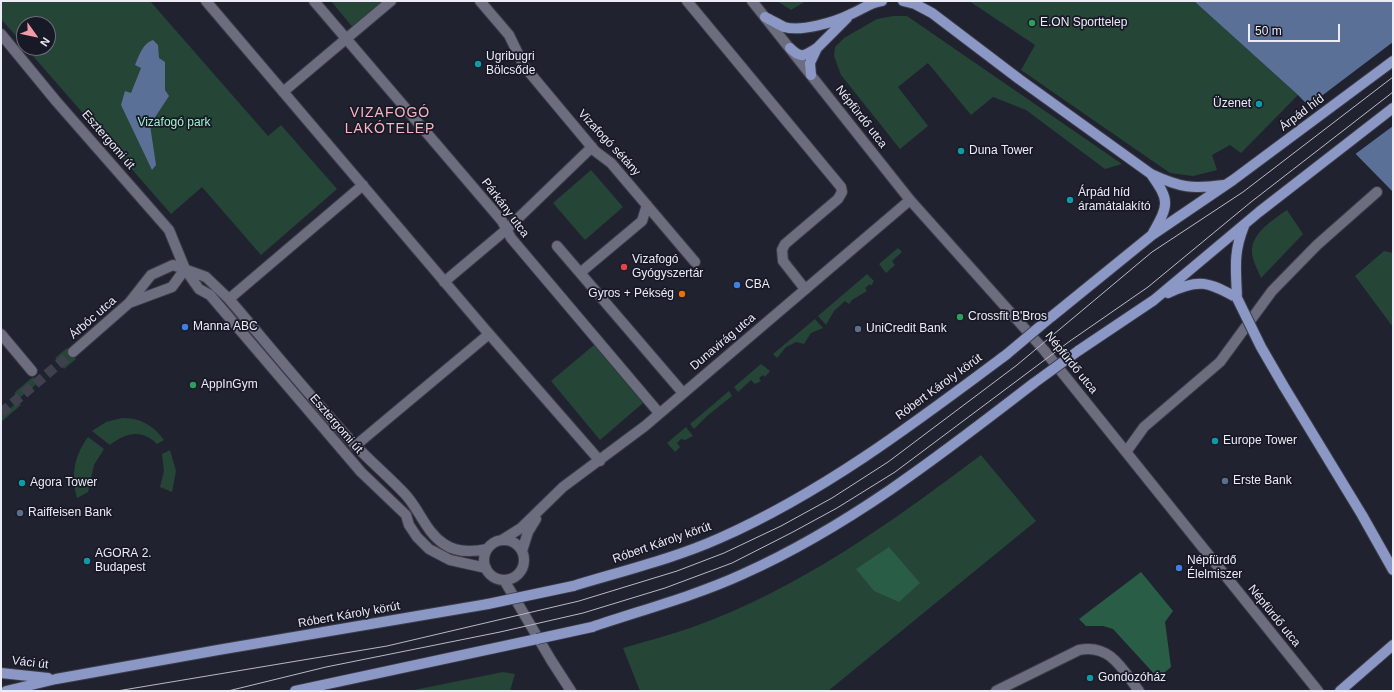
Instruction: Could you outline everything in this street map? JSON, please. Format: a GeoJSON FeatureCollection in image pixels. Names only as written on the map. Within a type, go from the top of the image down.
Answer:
{"type":"FeatureCollection","features":[{"type":"Feature","properties":{"kind":"main road"},"geometry":{"type":"LineString","coordinates":[[765,17],[785,27],[804,27],[829,22],[850,15],[876,2],[882,1]]}},
{"type":"Feature","properties":{"kind":"main road"},"geometry":{"type":"LineString","coordinates":[[903,1],[915,4],[932,13],[1019,80],[1151,174],[1172,184],[1190,188],[1230,183]]}},
{"type":"Feature","properties":{"kind":"main road"},"geometry":{"type":"LineString","coordinates":[[790,48],[797,55],[805,55],[817,48],[850,15]]}},
{"type":"Feature","properties":{"kind":"main road"},"geometry":{"type":"LineString","coordinates":[[811,75],[810,63],[817,48]]}},
{"type":"Feature","properties":{"kind":"main road","name":"Árpád híd"},"geometry":{"type":"LineString","coordinates":[[1230,183],[1393,61]]}},
{"type":"Feature","properties":{"kind":"main road"},"geometry":{"type":"LineString","coordinates":[[295,691],[592,627],[677,599],[743,574],[804,543],[854,514],[907,479],[1078,351],[1154,300],[1259,212],[1393,108]]}},
{"type":"Feature","properties":{"kind":"main road"},"geometry":{"type":"LineString","coordinates":[[1151,174],[1161,188],[1166,201],[1165,212],[1152,235]]}},
{"type":"Feature","properties":{"kind":"main road","name":"Róbert Károly körút"},"geometry":{"type":"LineString","coordinates":[[6,691],[56,679],[488,604],[573,586],[654,562],[718,538],[772,513],[831,480],[929,412],[1006,354],[1152,235],[1230,183]]}},
{"type":"Feature","properties":{"kind":"main road"},"geometry":{"type":"LineString","coordinates":[[1245,224],[1237,243],[1235,259],[1237,298],[1261,347],[1362,515],[1393,570]]}},
{"type":"Feature","properties":{"kind":"main road"},"geometry":{"type":"LineString","coordinates":[[1154,300],[1182,287],[1196,283],[1203,283],[1222,290],[1237,298]]}},
{"type":"Feature","properties":{"kind":"main road"},"geometry":{"type":"LineString","coordinates":[[1340,691],[1393,645]]}},
{"type":"Feature","properties":{"kind":"main road","name":"Váci út"},"geometry":{"type":"LineString","coordinates":[[1,672],[56,679]]}},
{"type":"Feature","properties":{"kind":"main road"},"geometry":{"type":"LineString","coordinates":[[33,691],[56,679]]}},
{"type":"Feature","properties":{"kind":"street"},"geometry":{"type":"LineString","coordinates":[[206,1],[444,282],[600,461]]}},
{"type":"Feature","properties":{"kind":"street","name":"Párkány utca"},"geometry":{"type":"LineString","coordinates":[[314,1],[458,169],[507,229],[511,238],[659,414]]}},
{"type":"Feature","properties":{"kind":"street"},"geometry":{"type":"LineString","coordinates":[[283,92],[391,1]]}},
{"type":"Feature","properties":{"kind":"street","name":"Vizafogó sétány"},"geometry":{"type":"LineString","coordinates":[[480,1],[509,35],[524,66],[592,147],[611,163],[695,262]]}},
{"type":"Feature","properties":{"kind":"street"},"geometry":{"type":"LineString","coordinates":[[687,1],[841,187],[842,192],[838,199],[785,244],[782,250],[783,261],[805,289]]}},
{"type":"Feature","properties":{"kind":"street","name":"Népfürdő utca"},"geometry":{"type":"LineString","coordinates":[[752,1],[910,200],[1044,350],[1318,691]]}},
{"type":"Feature","properties":{"kind":"street","name":"Esztergomi út"},"geometry":{"type":"LineString","coordinates":[[1,34],[56,101],[169,230],[185,269],[199,289],[210,296],[361,472],[406,515],[409,525],[417,537],[437,555],[450,560],[486,568],[490,574],[496,578],[504,580],[550,660],[571,691]]}},
{"type":"Feature","properties":{"kind":"street"},"geometry":{"type":"LineString","coordinates":[[444,282],[507,229],[592,147]]}},
{"type":"Feature","properties":{"kind":"street"},"geometry":{"type":"LineString","coordinates":[[230,299],[363,185]]}},
{"type":"Feature","properties":{"kind":"street"},"geometry":{"type":"LineString","coordinates":[[1126,452],[1144,428],[1220,362],[1272,291],[1317,245],[1377,192]]}},
{"type":"Feature","properties":{"kind":"street","name":"Dunavirág utca"},"geometry":{"type":"LineString","coordinates":[[502,540],[521,528],[548,500],[659,414],[910,200]]}},
{"type":"Feature","properties":{"kind":"street"},"geometry":{"type":"LineString","coordinates":[[580,273],[642,221],[647,205]]}},
{"type":"Feature","properties":{"kind":"street"},"geometry":{"type":"LineString","coordinates":[[557,246],[683,393]]}},
{"type":"Feature","properties":{"kind":"street","name":"Árbóc utca"},"geometry":{"type":"LineString","coordinates":[[73,352],[129,304],[151,275],[173,265],[185,269],[172,287],[129,304]]}},
{"type":"Feature","properties":{"kind":"street","name":"Esztergomi út"},"geometry":{"type":"LineString","coordinates":[[185,269],[206,277],[230,299],[355,446],[405,495],[417,510],[427,529],[445,545],[472,552],[487,549],[494,543],[502,540]]}},
{"type":"Feature","properties":{"kind":"street"},"geometry":{"type":"LineString","coordinates":[[1,334],[32,371]]}},
{"type":"Feature","properties":{"kind":"street","name":"Esztergomi út"},"geometry":{"type":"LineString","coordinates":[[355,446],[489,334]]}},
{"type":"Feature","properties":{"kind":"street","name":"Dunavirág utca"},"geometry":{"type":"LineString","coordinates":[[522,551],[528,532],[548,500]]}},
{"type":"Feature","properties":{"kind":"street"},"geometry":{"type":"LineString","coordinates":[[502,540],[514,542],[522,551],[524,563],[515,577],[504,580]]}},
{"type":"Feature","properties":{"kind":"street"},"geometry":{"type":"LineString","coordinates":[[486,568],[484,558],[487,549]]}},
{"type":"Feature","properties":{"kind":"street"},"geometry":{"type":"LineString","coordinates":[[996,691],[1079,650],[1090,647],[1104,651],[1117,662],[1139,691]]}},
{"type":"Feature","properties":{"kind":"green space","name":"Vizafogó park"},"geometry":{"type":"Polygon","coordinates":[[[1,1],[150,1],[268,136],[281,125],[337,189],[261,255],[202,187],[171,214],[33,56],[56,56],[56,16],[16,16],[16,36],[1,19],[1,1]]]}},
{"type":"Feature","properties":{"kind":"green space"},"geometry":{"type":"Polygon","coordinates":[[[331,1],[386,1],[354,29],[331,1]]]}},
{"type":"Feature","properties":{"kind":"green space"},"geometry":{"type":"Polygon","coordinates":[[[777,1],[806,1],[791,10],[777,1]]]}},
{"type":"Feature","properties":{"kind":"green space"},"geometry":{"type":"Polygon","coordinates":[[[969,1],[1194,1],[1298,95],[1241,153],[1230,145],[1212,155],[1217,170],[1193,176],[1170,173],[1021,70],[1035,45],[969,1]]]}},
{"type":"Feature","properties":{"kind":"green space"},"geometry":{"type":"Polygon","coordinates":[[[893,16],[907,16],[1122,164],[1105,169],[1026,110],[993,97],[971,115],[928,63],[898,87],[928,126],[900,149],[841,75],[834,56],[835,47],[844,38],[877,19],[893,16]]]}},
{"type":"Feature","properties":{"kind":"green space"},"geometry":{"type":"Polygon","coordinates":[[[591,170],[623,207],[585,240],[553,203],[591,170]]]}},
{"type":"Feature","properties":{"kind":"green space"},"geometry":{"type":"Polygon","coordinates":[[[1287,210],[1303,234],[1261,278],[1255,265],[1252,252],[1255,239],[1264,227],[1287,210]]]}},
{"type":"Feature","properties":{"kind":"green space"},"geometry":{"type":"Polygon","coordinates":[[[898,248],[902,252],[892,261],[895,265],[886,273],[879,264],[898,248]]]}},
{"type":"Feature","properties":{"kind":"green space"},"geometry":{"type":"Polygon","coordinates":[[[1384,251],[1393,253],[1393,327],[1355,276],[1384,251]]]}},
{"type":"Feature","properties":{"kind":"green space"},"geometry":{"type":"Polygon","coordinates":[[[867,274],[874,281],[871,286],[870,284],[865,288],[867,291],[852,300],[849,304],[845,301],[834,311],[826,325],[818,316],[867,274]]]}},
{"type":"Feature","properties":{"kind":"green space"},"geometry":{"type":"Polygon","coordinates":[[[815,319],[823,328],[811,333],[804,344],[796,342],[786,347],[777,358],[773,354],[815,319]]]}},
{"type":"Feature","properties":{"kind":"green space"},"geometry":{"type":"Polygon","coordinates":[[[594,345],[643,403],[600,440],[551,381],[594,345]]]}},
{"type":"Feature","properties":{"kind":"green space"},"geometry":{"type":"Polygon","coordinates":[[[67,348],[76,359],[64,369],[55,358],[67,348]]]}},
{"type":"Feature","properties":{"kind":"green space"},"geometry":{"type":"Polygon","coordinates":[[[761,364],[770,371],[765,377],[763,375],[759,378],[761,381],[755,384],[751,380],[738,392],[734,387],[761,364]]]}},
{"type":"Feature","properties":{"kind":"green space"},"geometry":{"type":"Polygon","coordinates":[[[33,377],[38,383],[17,400],[21,405],[1,422],[1,416],[14,405],[15,392],[33,377]]]}},
{"type":"Feature","properties":{"kind":"green space"},"geometry":{"type":"Polygon","coordinates":[[[729,391],[732,396],[707,416],[694,429],[690,424],[729,391]]]}},
{"type":"Feature","properties":{"kind":"green space"},"geometry":{"type":"Polygon","coordinates":[[[122,418],[135,419],[146,423],[151,426],[164,440],[157,444],[146,436],[134,434],[122,437],[110,445],[92,431],[106,422],[122,418]]]}},
{"type":"Feature","properties":{"kind":"green space"},"geometry":{"type":"Polygon","coordinates":[[[686,427],[693,436],[685,440],[681,439],[677,443],[680,447],[675,452],[667,443],[686,427]]]}},
{"type":"Feature","properties":{"kind":"green space"},"geometry":{"type":"Polygon","coordinates":[[[88,437],[104,449],[94,465],[88,492],[77,498],[74,481],[75,466],[83,444],[88,437]]]}},
{"type":"Feature","properties":{"kind":"green space"},"geometry":{"type":"Polygon","coordinates":[[[170,450],[176,471],[172,492],[160,487],[164,471],[162,454],[170,450]]]}},
{"type":"Feature","properties":{"kind":"green space"},"geometry":{"type":"Polygon","coordinates":[[[981,455],[1036,521],[828,691],[640,691],[623,648],[693,627],[770,594],[807,574],[879,529],[981,455]]]}},
{"type":"Feature","properties":{"kind":"green space"},"geometry":{"type":"Polygon","coordinates":[[[889,547],[920,583],[899,602],[874,591],[856,569],[889,547]]]}},
{"type":"Feature","properties":{"kind":"green space"},"geometry":{"type":"Polygon","coordinates":[[[1141,572],[1173,611],[1165,622],[1171,667],[1158,678],[1113,629],[1103,626],[1086,626],[1079,619],[1141,572]]]}},
{"type":"Feature","properties":{"kind":"green space"},"geometry":{"type":"Polygon","coordinates":[[[503,672],[515,674],[510,691],[409,691],[503,672]]]}},
{"type":"Feature","properties":{"kind":"water"},"geometry":{"type":"Polygon","coordinates":[[[1194,1],[1393,1],[1393,192],[1298,95],[1194,1]]]}},
{"type":"Feature","properties":{"kind":"water"},"geometry":{"type":"Polygon","coordinates":[[[153,40],[158,45],[159,58],[165,62],[165,90],[169,96],[150,125],[156,165],[152,170],[121,105],[125,91],[131,93],[141,68],[135,65],[140,54],[146,44],[153,40]]]}},
{"type":"Feature","properties":{"kind":"pier"},"geometry":{"type":"Polygon","coordinates":[[[1393,42],[1393,126],[1354,155],[1307,107],[1393,42]]]}},
{"type":"Feature","properties":{"kind":"tunnel"},"geometry":{"type":"LineString","coordinates":[[1,413],[73,352]]}},
{"type":"Feature","properties":{"kind":"tram line"},"geometry":{"type":"LineString","coordinates":[[117,691],[387,646],[579,601],[677,571],[724,553],[781,526],[832,498],[888,462],[1017,365],[1152,252],[1243,192],[1393,77]]}},
{"type":"Feature","properties":{"kind":"tram line"},"geometry":{"type":"LineString","coordinates":[[228,691],[326,667],[500,632],[583,613],[665,588],[732,563],[791,533],[837,508],[895,472],[1070,341],[1148,287],[1251,202],[1393,92]]}},
{"type":"Feature","properties":{"kind":"place","name":"E.ON Sporttelep"},"geometry":{"type":"Point","coordinates":[1032,23]}},
{"type":"Feature","properties":{"kind":"place","name":"Ugribugri Bölcsőde"},"geometry":{"type":"Point","coordinates":[478,64]}},
{"type":"Feature","properties":{"kind":"place","name":"Üzenet"},"geometry":{"type":"Point","coordinates":[1259,104]}},
{"type":"Feature","properties":{"kind":"place","name":"Duna Tower"},"geometry":{"type":"Point","coordinates":[961,151]}},
{"type":"Feature","properties":{"kind":"place","name":"Árpád híd áramátalakító"},"geometry":{"type":"Point","coordinates":[1070,200]}},
{"type":"Feature","properties":{"kind":"place","name":"Vizafogó Gyógyszertár"},"geometry":{"type":"Point","coordinates":[624,267]}},
{"type":"Feature","properties":{"kind":"place","name":"CBA"},"geometry":{"type":"Point","coordinates":[737,285]}},
{"type":"Feature","properties":{"kind":"place","name":"Gyros + Pékség"},"geometry":{"type":"Point","coordinates":[682,294]}},
{"type":"Feature","properties":{"kind":"place","name":"Crossfit B'Bros"},"geometry":{"type":"Point","coordinates":[960,317]}},
{"type":"Feature","properties":{"kind":"place","name":"Manna ABC"},"geometry":{"type":"Point","coordinates":[185,327]}},
{"type":"Feature","properties":{"kind":"place","name":"UniCredit Bank"},"geometry":{"type":"Point","coordinates":[858,329]}},
{"type":"Feature","properties":{"kind":"place","name":"AppInGym"},"geometry":{"type":"Point","coordinates":[193,385]}},
{"type":"Feature","properties":{"kind":"place","name":"Europe Tower"},"geometry":{"type":"Point","coordinates":[1215,441]}},
{"type":"Feature","properties":{"kind":"place","name":"Erste Bank"},"geometry":{"type":"Point","coordinates":[1225,481]}},
{"type":"Feature","properties":{"kind":"place","name":"Agora Tower"},"geometry":{"type":"Point","coordinates":[22,483]}},
{"type":"Feature","properties":{"kind":"place","name":"Raiffeisen Bank"},"geometry":{"type":"Point","coordinates":[20,513]}},
{"type":"Feature","properties":{"kind":"place","name":"AGORA 2. Budapest"},"geometry":{"type":"Point","coordinates":[87,561]}},
{"type":"Feature","properties":{"kind":"place","name":"Népfürdő Élelmiszer"},"geometry":{"type":"Point","coordinates":[1179,568]}},
{"type":"Feature","properties":{"kind":"place","name":"Gondozóház"},"geometry":{"type":"Point","coordinates":[1090,678]}},
{"type":"Feature","properties":{"kind":"district","name":"VIZAFOGÓ LAKÓTELEP"},"geometry":{"type":"Point","coordinates":[390,122]}}]}
